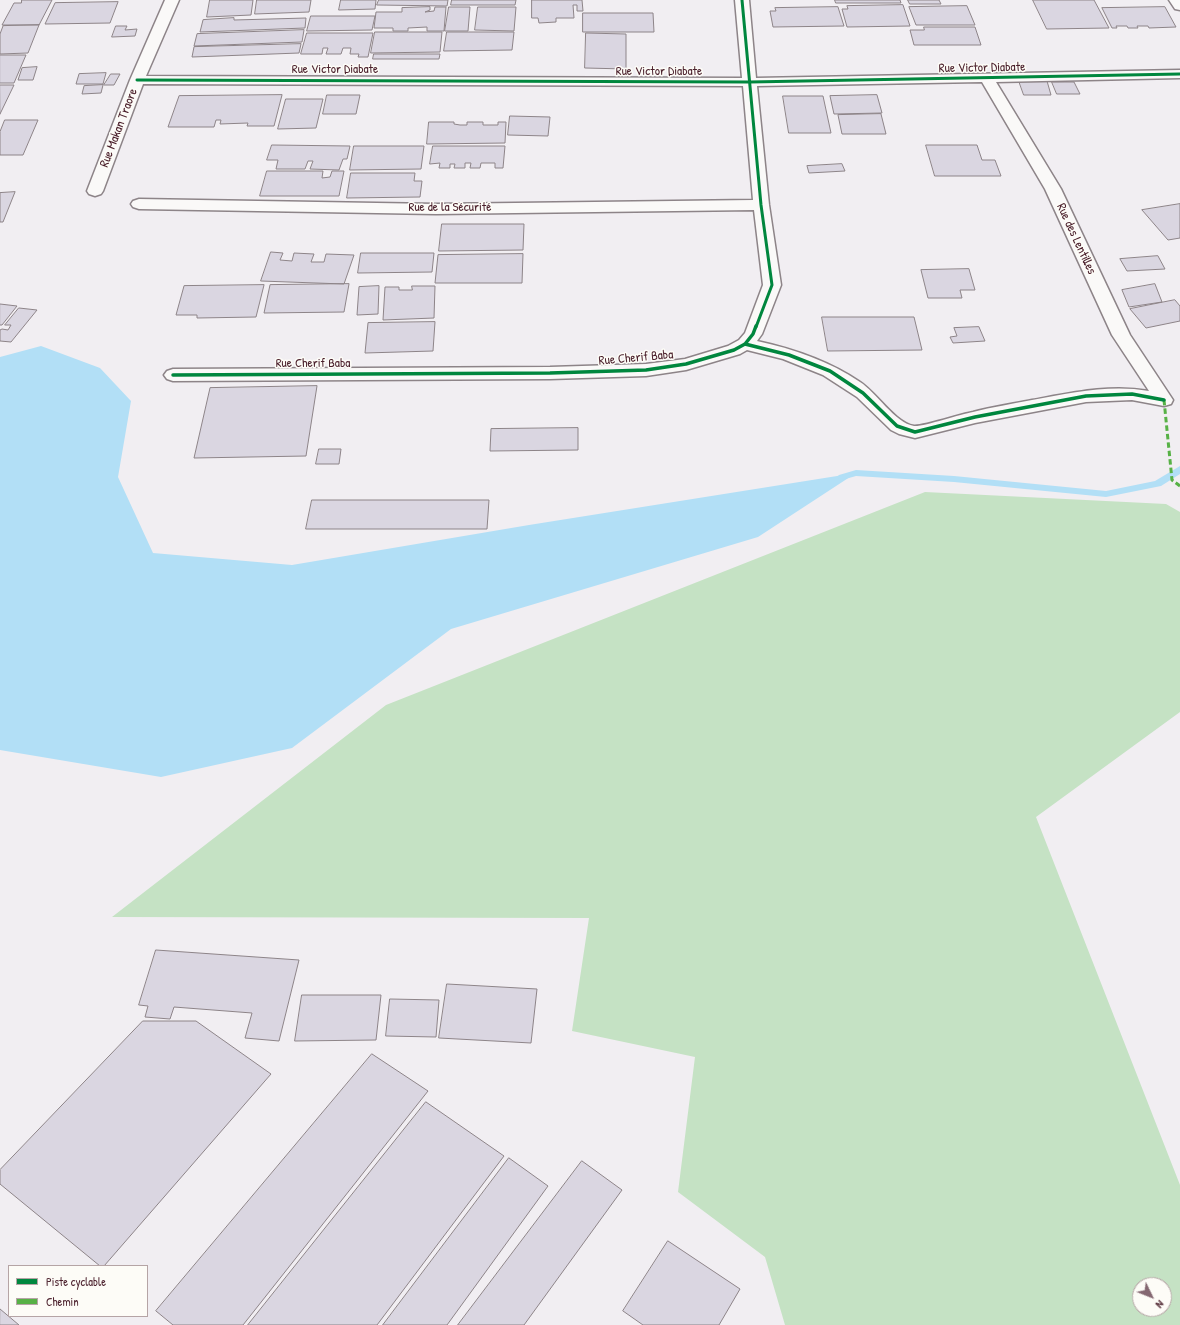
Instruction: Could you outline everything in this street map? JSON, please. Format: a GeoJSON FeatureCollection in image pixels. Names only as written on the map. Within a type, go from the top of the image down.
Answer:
{"type":"FeatureCollection","features":[{"type":"Feature","properties":{"kind":"street","name":"Rue Makan Traore"},"geometry":{"type":"LineString","coordinates":[[95,191],[137,80],[172,0]]}},
{"type":"Feature","properties":{"kind":"street"},"geometry":{"type":"LineString","coordinates":[[742,0],[761,206],[772,285],[753,334],[745,344]]}},
{"type":"Feature","properties":{"kind":"street"},"geometry":{"type":"LineString","coordinates":[[1176,0],[1180,6]]}},
{"type":"Feature","properties":{"kind":"street","name":"Rue Victor Diabate"},"geometry":{"type":"LineString","coordinates":[[137,80],[750,82],[1180,74]]}},
{"type":"Feature","properties":{"kind":"street","name":"Rue des Lentilles"},"geometry":{"type":"LineString","coordinates":[[745,344],[799,356],[830,370],[858,388],[895,425],[906,431],[915,432],[990,414],[1086,396],[1132,394],[1164,400],[1122,335],[1053,189],[987,78]]}},
{"type":"Feature","properties":{"kind":"street","name":"Rue de la Sécurité"},"geometry":{"type":"LineString","coordinates":[[139,204],[436,209],[761,206]]}},
{"type":"Feature","properties":{"kind":"street","name":"Rue Cherif Baba"},"geometry":{"type":"LineString","coordinates":[[173,375],[550,373],[646,370],[686,364],[734,350],[745,344]]}},
{"type":"Feature","properties":{"kind":"green space"},"geometry":{"type":"Polygon","coordinates":[[[925,492],[1166,504],[1180,512],[1180,712],[1036,817],[1180,1185],[1180,1325],[785,1325],[765,1257],[678,1192],[695,1057],[572,1031],[589,918],[112,917],[386,705],[925,492]]]}},
{"type":"Feature","properties":{"kind":"water"},"geometry":{"type":"Polygon","coordinates":[[[41,346],[100,368],[131,401],[118,477],[153,553],[292,565],[529,525],[856,473],[758,537],[451,629],[292,748],[161,777],[0,750],[0,357],[41,346]]]}},
{"type":"Feature","properties":{"kind":"building"},"geometry":{"type":"Polygon","coordinates":[[[22,0],[52,0],[39,25],[2,25],[14,3],[21,3],[22,0]]]}},
{"type":"Feature","properties":{"kind":"building"},"geometry":{"type":"Polygon","coordinates":[[[210,0],[253,0],[251,15],[207,17],[210,0]]]}},
{"type":"Feature","properties":{"kind":"building"},"geometry":{"type":"Polygon","coordinates":[[[257,0],[311,0],[309,12],[255,14],[257,0]]]}},
{"type":"Feature","properties":{"kind":"building"},"geometry":{"type":"Polygon","coordinates":[[[341,0],[376,0],[375,9],[339,10],[341,0]]]}},
{"type":"Feature","properties":{"kind":"building"},"geometry":{"type":"Polygon","coordinates":[[[379,0],[448,0],[447,6],[377,5],[379,0]]]}},
{"type":"Feature","properties":{"kind":"building"},"geometry":{"type":"Polygon","coordinates":[[[452,0],[516,0],[515,5],[451,5],[452,0]]]}},
{"type":"Feature","properties":{"kind":"building"},"geometry":{"type":"Polygon","coordinates":[[[532,0],[582,0],[583,11],[577,11],[577,5],[573,5],[574,18],[556,18],[556,22],[539,23],[538,18],[532,18],[532,0]]]}},
{"type":"Feature","properties":{"kind":"building"},"geometry":{"type":"Polygon","coordinates":[[[835,0],[900,0],[901,3],[836,3],[835,0]]]}},
{"type":"Feature","properties":{"kind":"building"},"geometry":{"type":"Polygon","coordinates":[[[908,0],[939,0],[941,4],[910,4],[908,0]]]}},
{"type":"Feature","properties":{"kind":"building"},"geometry":{"type":"Polygon","coordinates":[[[1033,0],[1094,0],[1109,28],[1047,29],[1033,0]]]}},
{"type":"Feature","properties":{"kind":"building"},"geometry":{"type":"Polygon","coordinates":[[[118,2],[110,23],[45,24],[55,3],[118,2]]]}},
{"type":"Feature","properties":{"kind":"building"},"geometry":{"type":"Polygon","coordinates":[[[903,5],[910,26],[847,27],[842,9],[848,9],[847,6],[903,5]]]}},
{"type":"Feature","properties":{"kind":"building"},"geometry":{"type":"Polygon","coordinates":[[[967,6],[975,25],[916,25],[909,7],[967,6]]]}},
{"type":"Feature","properties":{"kind":"building"},"geometry":{"type":"Polygon","coordinates":[[[430,7],[430,10],[425,12],[434,11],[435,7],[446,7],[444,31],[427,31],[427,27],[408,28],[408,31],[393,31],[393,28],[374,28],[376,12],[402,12],[402,8],[430,7]]]}},
{"type":"Feature","properties":{"kind":"building"},"geometry":{"type":"Polygon","coordinates":[[[449,7],[470,7],[468,31],[445,31],[449,7]]]}},
{"type":"Feature","properties":{"kind":"building"},"geometry":{"type":"Polygon","coordinates":[[[478,7],[516,7],[514,31],[475,30],[478,7]]]}},
{"type":"Feature","properties":{"kind":"building"},"geometry":{"type":"Polygon","coordinates":[[[838,7],[844,26],[773,27],[770,11],[776,11],[775,8],[838,7]]]}},
{"type":"Feature","properties":{"kind":"building"},"geometry":{"type":"Polygon","coordinates":[[[1165,7],[1176,27],[1149,28],[1148,26],[1137,26],[1138,28],[1128,28],[1127,26],[1116,26],[1117,28],[1112,28],[1102,8],[1165,7]]]}},
{"type":"Feature","properties":{"kind":"building"},"geometry":{"type":"Polygon","coordinates":[[[583,13],[653,13],[654,32],[583,32],[583,13]]]}},
{"type":"Feature","properties":{"kind":"building"},"geometry":{"type":"Polygon","coordinates":[[[311,16],[375,16],[372,30],[307,31],[311,16]]]}},
{"type":"Feature","properties":{"kind":"building"},"geometry":{"type":"Polygon","coordinates":[[[234,18],[234,20],[306,18],[305,28],[200,32],[203,20],[234,18]]]}},
{"type":"Feature","properties":{"kind":"building"},"geometry":{"type":"Polygon","coordinates":[[[39,25],[28,53],[0,54],[0,34],[3,26],[39,25]]]}},
{"type":"Feature","properties":{"kind":"building"},"geometry":{"type":"Polygon","coordinates":[[[116,26],[127,26],[125,30],[137,29],[135,36],[112,37],[116,26]]]}},
{"type":"Feature","properties":{"kind":"building"},"geometry":{"type":"Polygon","coordinates":[[[924,27],[975,27],[981,45],[914,45],[910,30],[924,30],[924,27]]]}},
{"type":"Feature","properties":{"kind":"building"},"geometry":{"type":"Polygon","coordinates":[[[304,30],[302,42],[194,46],[197,34],[304,30]]]}},
{"type":"Feature","properties":{"kind":"building"},"geometry":{"type":"Polygon","coordinates":[[[375,32],[442,32],[440,52],[371,53],[375,32]]]}},
{"type":"Feature","properties":{"kind":"building"},"geometry":{"type":"Polygon","coordinates":[[[447,32],[514,32],[512,50],[444,51],[447,32]]]}},
{"type":"Feature","properties":{"kind":"building"},"geometry":{"type":"Polygon","coordinates":[[[307,33],[373,33],[368,57],[358,57],[359,54],[350,54],[351,48],[343,48],[341,54],[326,54],[328,48],[323,48],[322,54],[301,54],[307,33]]]}},
{"type":"Feature","properties":{"kind":"building"},"geometry":{"type":"Polygon","coordinates":[[[586,33],[626,34],[626,69],[585,68],[586,33]]]}},
{"type":"Feature","properties":{"kind":"building"},"geometry":{"type":"Polygon","coordinates":[[[301,44],[299,53],[192,57],[194,47],[301,44]]]}},
{"type":"Feature","properties":{"kind":"building"},"geometry":{"type":"Polygon","coordinates":[[[374,54],[440,54],[439,59],[373,59],[374,54]]]}},
{"type":"Feature","properties":{"kind":"building"},"geometry":{"type":"Polygon","coordinates":[[[0,55],[26,55],[14,83],[0,83],[0,55]]]}},
{"type":"Feature","properties":{"kind":"building"},"geometry":{"type":"Polygon","coordinates":[[[37,67],[33,80],[18,80],[22,68],[37,67]]]}},
{"type":"Feature","properties":{"kind":"building"},"geometry":{"type":"Polygon","coordinates":[[[106,73],[103,84],[76,84],[79,74],[106,73]]]}},
{"type":"Feature","properties":{"kind":"building"},"geometry":{"type":"Polygon","coordinates":[[[111,74],[120,74],[114,85],[104,85],[111,74]]]}},
{"type":"Feature","properties":{"kind":"building"},"geometry":{"type":"Polygon","coordinates":[[[1019,81],[1047,81],[1051,95],[1024,95],[1019,81]]]}},
{"type":"Feature","properties":{"kind":"building"},"geometry":{"type":"Polygon","coordinates":[[[1052,82],[1074,82],[1080,94],[1057,94],[1052,82]]]}},
{"type":"Feature","properties":{"kind":"building"},"geometry":{"type":"Polygon","coordinates":[[[0,85],[14,85],[0,114],[0,85]]]}},
{"type":"Feature","properties":{"kind":"building"},"geometry":{"type":"Polygon","coordinates":[[[103,85],[101,93],[82,94],[84,86],[103,85]]]}},
{"type":"Feature","properties":{"kind":"building"},"geometry":{"type":"Polygon","coordinates":[[[282,95],[274,126],[247,126],[248,123],[220,124],[221,120],[216,120],[214,127],[168,127],[179,96],[282,95]]]}},
{"type":"Feature","properties":{"kind":"building"},"geometry":{"type":"Polygon","coordinates":[[[327,95],[360,95],[356,114],[323,114],[327,95]]]}},
{"type":"Feature","properties":{"kind":"building"},"geometry":{"type":"Polygon","coordinates":[[[877,95],[882,113],[834,114],[830,96],[877,95]]]}},
{"type":"Feature","properties":{"kind":"building"},"geometry":{"type":"Polygon","coordinates":[[[783,96],[823,96],[831,133],[789,133],[783,96]]]}},
{"type":"Feature","properties":{"kind":"building"},"geometry":{"type":"Polygon","coordinates":[[[286,99],[323,99],[316,128],[278,129],[286,99]]]}},
{"type":"Feature","properties":{"kind":"building"},"geometry":{"type":"Polygon","coordinates":[[[881,114],[886,134],[842,134],[838,115],[881,114]]]}},
{"type":"Feature","properties":{"kind":"building"},"geometry":{"type":"Polygon","coordinates":[[[510,116],[550,117],[548,136],[508,135],[510,116]]]}},
{"type":"Feature","properties":{"kind":"building"},"geometry":{"type":"Polygon","coordinates":[[[5,120],[38,120],[23,155],[0,155],[0,132],[5,120]]]}},
{"type":"Feature","properties":{"kind":"building"},"geometry":{"type":"Polygon","coordinates":[[[429,122],[454,122],[454,124],[467,125],[467,122],[483,122],[483,125],[498,125],[498,122],[506,122],[505,143],[427,144],[429,122]]]}},
{"type":"Feature","properties":{"kind":"building"},"geometry":{"type":"Polygon","coordinates":[[[272,145],[350,146],[347,159],[343,159],[339,170],[310,169],[313,161],[308,161],[305,169],[276,169],[278,160],[267,160],[272,145]]]}},
{"type":"Feature","properties":{"kind":"building"},"geometry":{"type":"Polygon","coordinates":[[[926,145],[977,145],[982,160],[995,160],[1001,176],[935,176],[926,145]]]}},
{"type":"Feature","properties":{"kind":"building"},"geometry":{"type":"Polygon","coordinates":[[[354,146],[424,146],[421,169],[350,170],[354,146]]]}},
{"type":"Feature","properties":{"kind":"building"},"geometry":{"type":"Polygon","coordinates":[[[433,146],[505,146],[503,168],[495,168],[495,163],[481,163],[480,168],[470,168],[471,163],[465,163],[465,168],[454,168],[455,164],[450,164],[450,168],[439,168],[440,163],[430,164],[433,146]]]}},
{"type":"Feature","properties":{"kind":"building"},"geometry":{"type":"Polygon","coordinates":[[[842,164],[845,171],[809,173],[807,166],[842,164]]]}},
{"type":"Feature","properties":{"kind":"building"},"geometry":{"type":"Polygon","coordinates":[[[267,171],[323,171],[322,178],[330,177],[332,171],[344,171],[339,196],[260,196],[267,171]]]}},
{"type":"Feature","properties":{"kind":"building"},"geometry":{"type":"Polygon","coordinates":[[[351,173],[415,173],[414,181],[422,181],[420,197],[347,198],[351,173]]]}},
{"type":"Feature","properties":{"kind":"building"},"geometry":{"type":"Polygon","coordinates":[[[15,192],[3,222],[0,222],[0,193],[15,192]]]}},
{"type":"Feature","properties":{"kind":"building"},"geometry":{"type":"Polygon","coordinates":[[[1180,204],[1180,238],[1168,240],[1142,210],[1180,204]]]}},
{"type":"Feature","properties":{"kind":"building"},"geometry":{"type":"Polygon","coordinates":[[[442,224],[524,224],[523,250],[439,251],[442,224]]]}},
{"type":"Feature","properties":{"kind":"building"},"geometry":{"type":"Polygon","coordinates":[[[271,252],[283,253],[280,260],[292,261],[294,253],[314,254],[311,262],[324,262],[326,254],[354,255],[344,284],[261,281],[271,252]]]}},
{"type":"Feature","properties":{"kind":"building"},"geometry":{"type":"Polygon","coordinates":[[[361,253],[434,253],[432,272],[358,273],[361,253]]]}},
{"type":"Feature","properties":{"kind":"building"},"geometry":{"type":"Polygon","coordinates":[[[523,254],[522,283],[435,283],[438,255],[523,254]]]}},
{"type":"Feature","properties":{"kind":"building"},"geometry":{"type":"Polygon","coordinates":[[[1158,256],[1165,269],[1127,271],[1120,259],[1158,256]]]}},
{"type":"Feature","properties":{"kind":"building"},"geometry":{"type":"Polygon","coordinates":[[[969,269],[975,290],[960,290],[962,298],[928,298],[921,270],[969,269]]]}},
{"type":"Feature","properties":{"kind":"building"},"geometry":{"type":"Polygon","coordinates":[[[349,284],[344,312],[264,313],[270,285],[349,284]]]}},
{"type":"Feature","properties":{"kind":"building"},"geometry":{"type":"Polygon","coordinates":[[[1155,284],[1162,302],[1129,307],[1122,290],[1155,284]]]}},
{"type":"Feature","properties":{"kind":"building"},"geometry":{"type":"Polygon","coordinates":[[[264,285],[256,317],[197,318],[197,315],[176,315],[184,286],[264,285]]]}},
{"type":"Feature","properties":{"kind":"building"},"geometry":{"type":"Polygon","coordinates":[[[379,286],[378,314],[357,315],[359,287],[379,286]]]}},
{"type":"Feature","properties":{"kind":"building"},"geometry":{"type":"Polygon","coordinates":[[[412,286],[435,286],[434,318],[383,320],[385,287],[399,287],[399,290],[412,290],[412,286]]]}},
{"type":"Feature","properties":{"kind":"building"},"geometry":{"type":"Polygon","coordinates":[[[1175,300],[1180,306],[1180,321],[1146,328],[1130,309],[1175,300]]]}},
{"type":"Feature","properties":{"kind":"building"},"geometry":{"type":"Polygon","coordinates":[[[0,304],[17,306],[2,325],[0,325],[0,304]]]}},
{"type":"Feature","properties":{"kind":"building"},"geometry":{"type":"Polygon","coordinates":[[[19,308],[37,310],[11,342],[0,341],[0,330],[8,330],[11,325],[5,325],[19,308]]]}},
{"type":"Feature","properties":{"kind":"building"},"geometry":{"type":"Polygon","coordinates":[[[822,317],[914,317],[922,350],[828,351],[822,317]]]}},
{"type":"Feature","properties":{"kind":"building"},"geometry":{"type":"Polygon","coordinates":[[[435,322],[433,351],[365,353],[368,323],[435,322]]]}},
{"type":"Feature","properties":{"kind":"building"},"geometry":{"type":"Polygon","coordinates":[[[979,327],[985,341],[953,343],[950,337],[957,336],[954,328],[979,327]]]}},
{"type":"Feature","properties":{"kind":"building"},"geometry":{"type":"Polygon","coordinates":[[[317,386],[306,456],[194,458],[210,388],[317,386]]]}},
{"type":"Feature","properties":{"kind":"building"},"geometry":{"type":"Polygon","coordinates":[[[578,428],[578,450],[490,451],[491,429],[578,428]]]}},
{"type":"Feature","properties":{"kind":"building"},"geometry":{"type":"Polygon","coordinates":[[[319,449],[341,449],[339,464],[316,464],[319,449]]]}},
{"type":"Feature","properties":{"kind":"building"},"geometry":{"type":"Polygon","coordinates":[[[312,500],[489,500],[487,529],[306,529],[312,500]]]}},
{"type":"Feature","properties":{"kind":"building"},"geometry":{"type":"Polygon","coordinates":[[[156,950],[299,960],[279,1041],[245,1038],[252,1013],[174,1007],[170,1019],[145,1017],[148,1006],[139,1005],[156,950]]]}},
{"type":"Feature","properties":{"kind":"building"},"geometry":{"type":"Polygon","coordinates":[[[447,984],[537,989],[531,1043],[439,1038],[447,984]]]}},
{"type":"Feature","properties":{"kind":"building"},"geometry":{"type":"Polygon","coordinates":[[[302,995],[381,995],[376,1040],[295,1041],[302,995]]]}},
{"type":"Feature","properties":{"kind":"building"},"geometry":{"type":"Polygon","coordinates":[[[390,999],[439,1000],[436,1037],[386,1036],[390,999]]]}},
{"type":"Feature","properties":{"kind":"building"},"geometry":{"type":"Polygon","coordinates":[[[143,1021],[196,1021],[271,1074],[105,1265],[99,1265],[0,1184],[0,1170],[143,1021]]]}},
{"type":"Feature","properties":{"kind":"building"},"geometry":{"type":"Polygon","coordinates":[[[372,1054],[428,1091],[243,1325],[173,1325],[156,1311],[372,1054]]]}},
{"type":"Feature","properties":{"kind":"building"},"geometry":{"type":"Polygon","coordinates":[[[426,1102],[504,1156],[377,1325],[248,1325],[426,1102]]]}},
{"type":"Feature","properties":{"kind":"building"},"geometry":{"type":"Polygon","coordinates":[[[509,1158],[548,1186],[447,1325],[383,1325],[509,1158]]]}},
{"type":"Feature","properties":{"kind":"building"},"geometry":{"type":"Polygon","coordinates":[[[582,1161],[622,1190],[524,1325],[458,1325],[582,1161]]]}},
{"type":"Feature","properties":{"kind":"building"},"geometry":{"type":"Polygon","coordinates":[[[668,1241],[740,1289],[719,1325],[643,1325],[623,1311],[668,1241]]]}},
{"type":"Feature","properties":{"kind":"building"},"geometry":{"type":"Polygon","coordinates":[[[0,1309],[19,1325],[0,1325],[0,1309]]]}},
{"type":"Feature","properties":{"kind":"waterway"},"geometry":{"type":"LineString","coordinates":[[842,477],[856,473],[954,479],[1106,494],[1158,484],[1180,469]]}},
{"type":"Feature","properties":{"kind":"marked path"},"geometry":{"type":"LineString","coordinates":[[1164,400],[1172,480],[1180,486]]}},
{"type":"Feature","properties":{"kind":"cycle path"},"geometry":{"type":"LineString","coordinates":[[173,375],[550,373],[646,370],[686,364],[734,350],[745,344],[753,334],[772,285],[761,205],[742,0]]}},
{"type":"Feature","properties":{"kind":"cycle path"},"geometry":{"type":"LineString","coordinates":[[137,80],[750,82],[1180,74]]}},
{"type":"Feature","properties":{"kind":"cycle path"},"geometry":{"type":"LineString","coordinates":[[745,344],[789,355],[830,371],[856,387],[897,426],[915,432],[975,417],[1086,396],[1132,394],[1164,400]]}}]}
